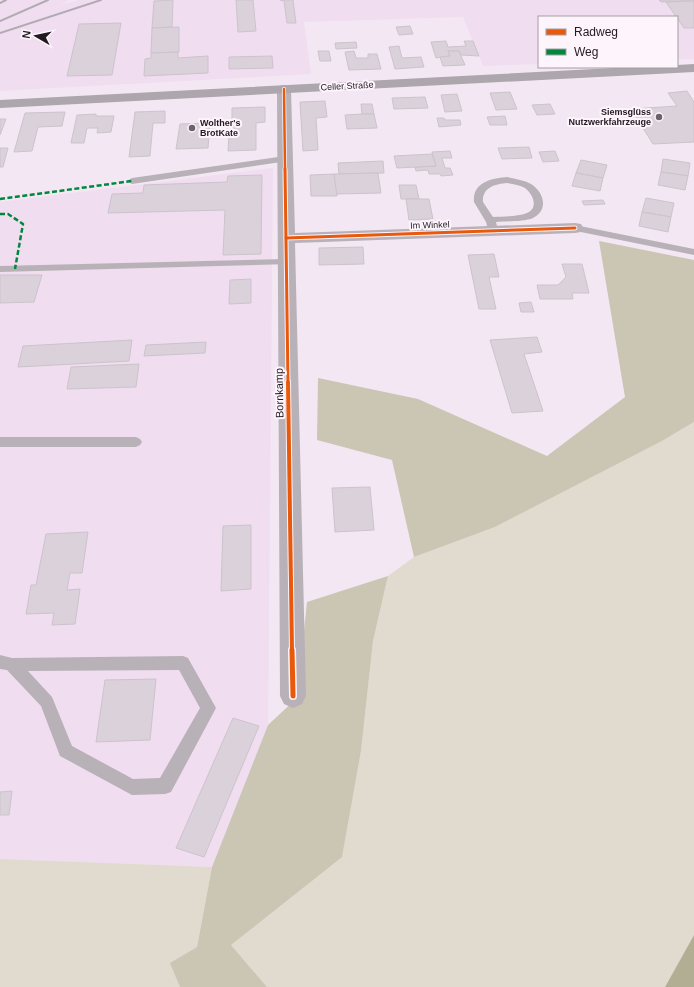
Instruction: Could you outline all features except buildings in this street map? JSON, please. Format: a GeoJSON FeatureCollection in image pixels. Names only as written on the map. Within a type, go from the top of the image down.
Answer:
{"type":"FeatureCollection","features":[{"type":"Feature","properties":{"kind":"main road","name":"Celler Straße"},"geometry":{"type":"LineString","coordinates":[[0,104],[693,70]]}},
{"type":"Feature","properties":{"kind":"street","name":"Bornkamp"},"geometry":{"type":"LineString","coordinates":[[284,89],[293,696]]}},
{"type":"Feature","properties":{"kind":"street","name":"Im Winkel"},"geometry":{"type":"LineString","coordinates":[[286,238],[491,225],[575,228]]}},
{"type":"Feature","properties":{"kind":"lane"},"geometry":{"type":"LineString","coordinates":[[132,181],[285,159]]}},
{"type":"Feature","properties":{"kind":"lane"},"geometry":{"type":"LineString","coordinates":[[507,180],[527,184],[533,189],[539,204],[539,208],[535,212],[491,225],[480,206],[479,193],[482,187],[488,183],[507,180]]}},
{"type":"Feature","properties":{"kind":"lane"},"geometry":{"type":"LineString","coordinates":[[575,228],[694,252]]}},
{"type":"Feature","properties":{"kind":"lane"},"geometry":{"type":"LineString","coordinates":[[0,269],[286,262]]}},
{"type":"Feature","properties":{"kind":"lane"},"geometry":{"type":"LineString","coordinates":[[0,442],[136,442]]}},
{"type":"Feature","properties":{"kind":"lane"},"geometry":{"type":"LineString","coordinates":[[183,663],[208,708],[165,786],[132,787],[66,751],[47,702],[6,664],[183,663]]}},
{"type":"Feature","properties":{"kind":"shaded area"},"geometry":{"type":"Polygon","coordinates":[[[0,0],[69,0],[61,5],[78,0],[694,0],[694,59],[678,59],[678,16],[538,16],[538,64],[483,66],[463,17],[304,22],[311,74],[0,91],[0,0]]]}},
{"type":"Feature","properties":{"kind":"shaded area"},"geometry":{"type":"Polygon","coordinates":[[[273,168],[268,725],[212,867],[0,859],[0,202],[273,168]]]}},
{"type":"Feature","properties":{"kind":"shaded area"},"geometry":{"type":"Polygon","coordinates":[[[599,241],[694,260],[694,422],[662,441],[495,527],[414,557],[392,460],[317,440],[318,378],[418,399],[547,456],[625,397],[599,241]]]}},
{"type":"Feature","properties":{"kind":"shaded area"},"geometry":{"type":"Polygon","coordinates":[[[694,422],[694,935],[665,987],[267,987],[231,945],[342,856],[361,751],[373,641],[388,576],[414,557],[495,527],[662,441],[694,422]]]}},
{"type":"Feature","properties":{"kind":"shaded area"},"geometry":{"type":"Polygon","coordinates":[[[388,576],[373,641],[361,751],[342,857],[231,945],[267,987],[180,987],[170,963],[197,947],[212,867],[268,725],[297,698],[307,602],[388,576]]]}},
{"type":"Feature","properties":{"kind":"shaded area"},"geometry":{"type":"Polygon","coordinates":[[[0,859],[212,867],[197,947],[171,963],[180,987],[0,987],[0,859]]]}},
{"type":"Feature","properties":{"kind":"shaded area"},"geometry":{"type":"Polygon","coordinates":[[[694,935],[694,987],[665,987],[694,935]]]}},
{"type":"Feature","properties":{"kind":"railway"},"geometry":{"type":"LineString","coordinates":[[0,3],[6,0]]}},
{"type":"Feature","properties":{"kind":"railway"},"geometry":{"type":"LineString","coordinates":[[0,21],[48,0]]}},
{"type":"Feature","properties":{"kind":"railway"},"geometry":{"type":"LineString","coordinates":[[0,33],[101,0]]}},
{"type":"Feature","properties":{"kind":"marked path"},"geometry":{"type":"LineString","coordinates":[[0,199],[132,181]]}},
{"type":"Feature","properties":{"kind":"marked path"},"geometry":{"type":"LineString","coordinates":[[0,214],[8,214],[23,224],[15,269]]}},
{"type":"Feature","properties":{"kind":"cycle path"},"geometry":{"type":"LineString","coordinates":[[284,89],[293,696]]}},
{"type":"Feature","properties":{"kind":"cycle path"},"geometry":{"type":"LineString","coordinates":[[286,238],[575,228]]}},
{"type":"Feature","properties":{"kind":"place","name":"Siemsglüss Nutzwerkfahrzeuge"},"geometry":{"type":"Point","coordinates":[659,117]}},
{"type":"Feature","properties":{"kind":"place","name":"Wolther's BrotKate"},"geometry":{"type":"Point","coordinates":[192,128]}}]}
